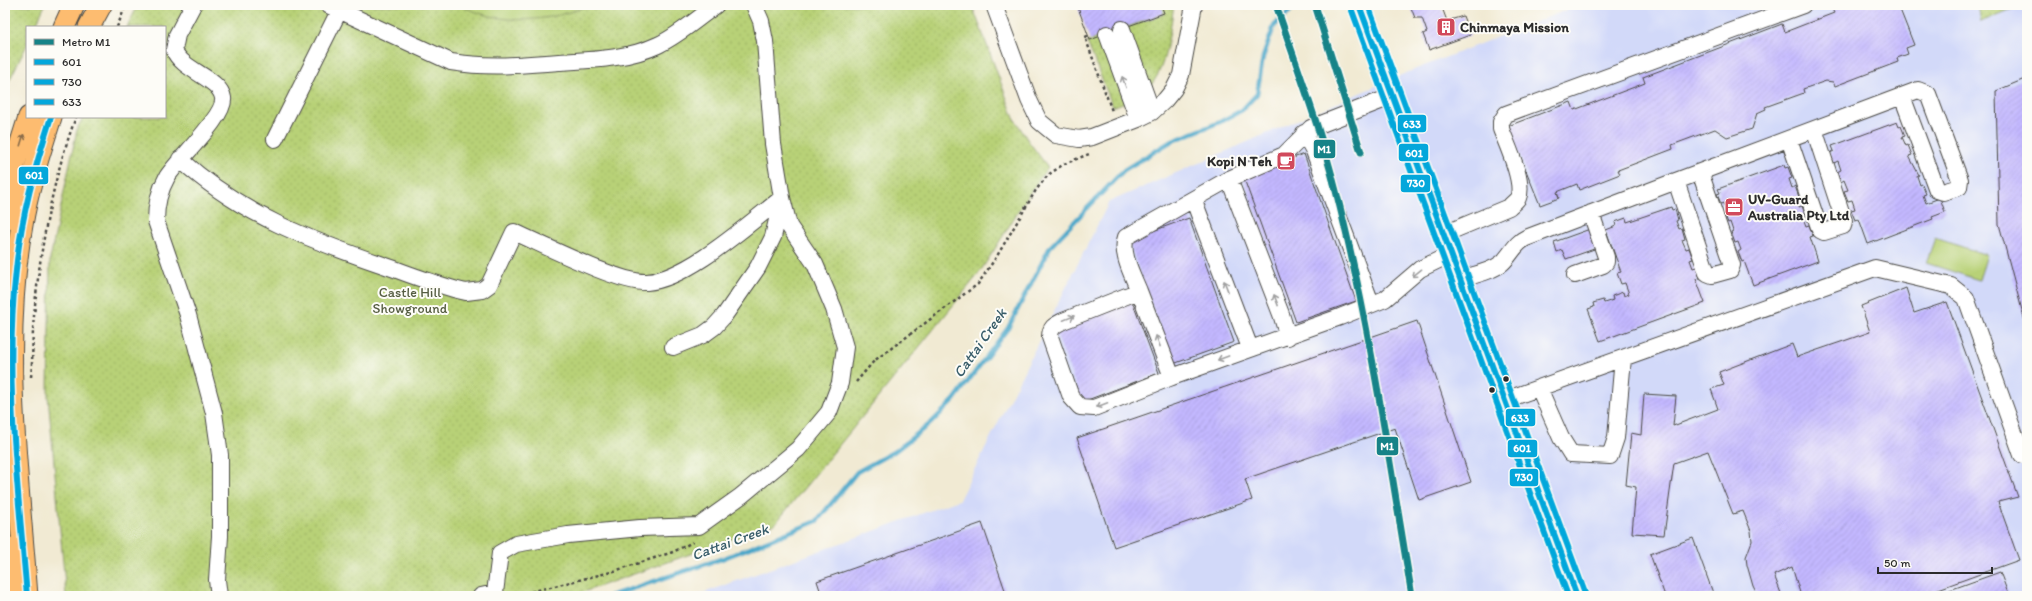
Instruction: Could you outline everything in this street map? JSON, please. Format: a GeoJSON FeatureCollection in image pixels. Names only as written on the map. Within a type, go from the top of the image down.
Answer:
{"type":"FeatureCollection","features":[{"type":"Feature","properties":{"kind":"main road"},"geometry":{"type":"LineString","coordinates":[[64,26],[74,5]]}},
{"type":"Feature","properties":{"kind":"main road"},"geometry":{"type":"LineString","coordinates":[[90,26],[101,5]]}},
{"type":"Feature","properties":{"kind":"main road"},"geometry":{"type":"LineString","coordinates":[[1359,5],[1577,596]]}},
{"type":"Feature","properties":{"kind":"main road"},"geometry":{"type":"LineString","coordinates":[[5,219],[14,165],[29,118]]}},
{"type":"Feature","properties":{"kind":"main road"},"geometry":{"type":"LineString","coordinates":[[39,593],[14,413],[12,346],[14,289],[22,225],[36,164],[51,118]]}},
{"type":"Feature","properties":{"kind":"main road"},"geometry":{"type":"LineString","coordinates":[[5,546],[9,596]]}},
{"type":"Feature","properties":{"kind":"street"},"geometry":{"type":"LineString","coordinates":[[193,5],[177,35],[174,50],[182,63],[216,86],[223,98],[223,105],[216,118],[180,159],[168,177],[160,192],[156,207],[156,221],[188,315],[214,413],[220,455],[220,536],[217,580],[219,596]]}},
{"type":"Feature","properties":{"kind":"street"},"geometry":{"type":"LineString","coordinates":[[275,139],[336,7],[451,62],[471,66],[494,66],[594,60],[641,51],[658,45],[676,35],[716,5]]}},
{"type":"Feature","properties":{"kind":"street"},"geometry":{"type":"LineString","coordinates":[[481,596],[495,594],[500,553],[516,544],[597,532],[640,528],[699,526],[741,496],[798,449],[829,412],[840,384],[845,347],[834,309],[815,264],[789,226],[782,198],[773,144],[765,41],[761,21],[754,5]]}},
{"type":"Feature","properties":{"kind":"street"},"geometry":{"type":"LineString","coordinates":[[994,5],[1033,112],[1047,129],[1056,135],[1079,139],[1092,136],[1145,115],[1174,89],[1181,75],[1194,5]]}},
{"type":"Feature","properties":{"kind":"street"},"geometry":{"type":"LineString","coordinates":[[1444,234],[1509,207],[1517,199],[1520,189],[1518,178],[1501,129],[1501,122],[1506,114],[1803,5]]}},
{"type":"Feature","properties":{"kind":"street"},"geometry":{"type":"LineString","coordinates":[[1114,32],[1145,115]]}},
{"type":"Feature","properties":{"kind":"street"},"geometry":{"type":"LineString","coordinates":[[1460,279],[1492,268],[1501,263],[1520,241],[1591,213],[1676,182],[1700,172],[1814,129],[1902,96],[1918,90],[1928,94],[1960,180],[1959,187],[1943,192],[1937,190],[1902,96]]}},
{"type":"Feature","properties":{"kind":"street"},"geometry":{"type":"LineString","coordinates":[[1172,377],[1138,291],[1125,252],[1124,242],[1126,237],[1194,201],[1229,179],[1284,155],[1304,133],[1334,118],[1393,96]]}},
{"type":"Feature","properties":{"kind":"street"},"geometry":{"type":"LineString","coordinates":[[1788,139],[1820,230],[1824,232],[1843,226],[1844,221],[1814,129]]}},
{"type":"Feature","properties":{"kind":"street"},"geometry":{"type":"LineString","coordinates":[[1304,133],[1314,151],[1372,303]]}},
{"type":"Feature","properties":{"kind":"street"},"geometry":{"type":"LineString","coordinates":[[180,159],[223,195],[250,211],[288,230],[335,248],[466,292],[482,290],[489,285],[514,232],[609,274],[645,283],[665,279],[683,271],[702,259],[782,198]]}},
{"type":"Feature","properties":{"kind":"street"},"geometry":{"type":"LineString","coordinates":[[1676,182],[1707,273],[1712,275],[1730,270],[1732,265],[1700,172]]}},
{"type":"Feature","properties":{"kind":"street"},"geometry":{"type":"LineString","coordinates":[[1229,179],[1281,314],[1288,337]]}},
{"type":"Feature","properties":{"kind":"street"},"geometry":{"type":"LineString","coordinates":[[673,347],[703,335],[714,327],[724,316],[767,252],[773,237],[782,198]]}},
{"type":"Feature","properties":{"kind":"street"},"geometry":{"type":"LineString","coordinates":[[1194,201],[1250,348]]}},
{"type":"Feature","properties":{"kind":"street"},"geometry":{"type":"LineString","coordinates":[[1575,275],[1603,265],[1606,262],[1606,257],[1591,213]]}},
{"type":"Feature","properties":{"kind":"street"},"geometry":{"type":"LineString","coordinates":[[1138,291],[1053,326],[1050,331],[1050,337],[1071,397],[1080,407],[1094,408],[1172,377],[1250,348],[1288,337],[1385,299],[1420,269],[1451,254]]}},
{"type":"Feature","properties":{"kind":"street"},"geometry":{"type":"LineString","coordinates":[[1505,400],[1875,268],[1951,286],[1966,298],[2022,455]]}},
{"type":"Feature","properties":{"kind":"street"},"geometry":{"type":"LineString","coordinates":[[1539,388],[1561,438],[1571,454],[1610,456],[1616,438],[1623,358]]}},
{"type":"Feature","properties":{"kind":"path"},"geometry":{"type":"LineString","coordinates":[[117,26],[126,5]]}},
{"type":"Feature","properties":{"kind":"path"},"geometry":{"type":"LineString","coordinates":[[1088,36],[1085,37],[1112,111]]}},
{"type":"Feature","properties":{"kind":"path"},"geometry":{"type":"LineString","coordinates":[[31,384],[33,318],[39,267],[60,162],[76,118]]}},
{"type":"Feature","properties":{"kind":"path"},"geometry":{"type":"LineString","coordinates":[[853,388],[874,361],[978,284],[997,256],[1036,190],[1048,175],[1064,164],[1093,153]]}},
{"type":"Feature","properties":{"kind":"path"},"geometry":{"type":"LineString","coordinates":[[514,596],[618,569],[673,552],[697,539]]}},
{"type":"Feature","properties":{"kind":"path"},"geometry":{"type":"LineString","coordinates":[[39,593],[60,596]]}},
{"type":"Feature","properties":{"kind":"shaded area"},"geometry":{"type":"Polygon","coordinates":[[[1579,5],[1978,5],[1981,22],[2021,5],[2027,5],[2027,596],[695,596],[959,500],[1109,202],[1406,73],[1579,5]]]}},
{"type":"Feature","properties":{"kind":"green space"},"geometry":{"type":"Polygon","coordinates":[[[5,5],[45,5],[35,26],[26,26],[26,47],[5,89],[5,5]]]}},
{"type":"Feature","properties":{"kind":"green space","name":"Castle Hill Showground"},"geometry":{"type":"Polygon","coordinates":[[[138,5],[972,5],[1014,118],[1029,142],[1048,167],[977,276],[775,524],[572,596],[66,596],[48,396],[50,259],[77,129],[82,118],[166,118],[166,26],[128,26],[138,5]]]}},
{"type":"Feature","properties":{"kind":"green space"},"geometry":{"type":"Polygon","coordinates":[[[458,5],[589,5],[577,10],[553,16],[515,19],[486,15],[458,5]]]}},
{"type":"Feature","properties":{"kind":"green space"},"geometry":{"type":"Polygon","coordinates":[[[1161,5],[1174,5],[1169,38],[1159,72],[1148,88],[1124,28],[1164,14],[1161,5]]]}},
{"type":"Feature","properties":{"kind":"green space"},"geometry":{"type":"Polygon","coordinates":[[[1978,5],[2021,5],[1981,22],[1978,5]]]}},
{"type":"Feature","properties":{"kind":"green space"},"geometry":{"type":"Polygon","coordinates":[[[1100,37],[1125,102],[1113,107],[1087,42],[1100,37]]]}},
{"type":"Feature","properties":{"kind":"green space"},"geometry":{"type":"Polygon","coordinates":[[[1935,238],[1987,255],[1979,280],[1926,263],[1935,238]]]}},
{"type":"Feature","properties":{"kind":"building"},"geometry":{"type":"Polygon","coordinates":[[[1077,5],[1161,5],[1164,13],[1090,40],[1077,5]]]}},
{"type":"Feature","properties":{"kind":"building","name":"Chinmaya Mission"},"geometry":{"type":"Polygon","coordinates":[[[1410,5],[1441,5],[1447,21],[1463,16],[1470,35],[1429,50],[1423,34],[1427,32],[1422,18],[1415,18],[1410,5]]]}},
{"type":"Feature","properties":{"kind":"building"},"geometry":{"type":"Polygon","coordinates":[[[1837,5],[1901,5],[1899,7],[1914,45],[1906,48],[1908,54],[1897,58],[1898,62],[1835,86],[1833,82],[1826,81],[1803,89],[1804,93],[1765,107],[1766,109],[1757,113],[1752,129],[1727,137],[1715,129],[1672,145],[1673,149],[1618,170],[1620,174],[1579,190],[1577,184],[1557,192],[1559,198],[1540,205],[1508,126],[1571,102],[1574,110],[1645,83],[1643,77],[1782,24],[1785,32],[1834,13],[1831,7],[1837,5]]]}},
{"type":"Feature","properties":{"kind":"building"},"geometry":{"type":"Polygon","coordinates":[[[2027,78],[2027,329],[1999,224],[1996,91],[2027,78]]]}},
{"type":"Feature","properties":{"kind":"building"},"geometry":{"type":"Polygon","coordinates":[[[1897,122],[1899,127],[1901,126],[1905,136],[1902,137],[1906,146],[1908,145],[1912,155],[1909,156],[1919,175],[1917,176],[1920,185],[1922,184],[1926,194],[1923,195],[1926,203],[1940,198],[1945,212],[1932,217],[1933,219],[1868,244],[1859,219],[1855,220],[1851,210],[1855,209],[1852,200],[1848,201],[1844,191],[1848,190],[1844,180],[1841,182],[1837,172],[1841,170],[1838,161],[1834,163],[1830,153],[1834,151],[1832,146],[1897,122]]]}},
{"type":"Feature","properties":{"kind":"building"},"geometry":{"type":"Polygon","coordinates":[[[1304,154],[1356,301],[1296,322],[1243,176],[1304,154]]]}},
{"type":"Feature","properties":{"kind":"building"},"geometry":{"type":"Polygon","coordinates":[[[1784,165],[1785,168],[1788,167],[1792,178],[1789,179],[1792,188],[1795,186],[1799,197],[1796,198],[1799,207],[1802,206],[1806,217],[1803,218],[1806,226],[1809,225],[1813,236],[1810,237],[1818,261],[1753,285],[1744,261],[1742,262],[1738,252],[1741,250],[1738,242],[1735,243],[1731,232],[1733,231],[1730,222],[1728,223],[1724,213],[1727,212],[1723,203],[1721,204],[1717,194],[1720,193],[1718,189],[1784,165]]]}},
{"type":"Feature","properties":{"kind":"building"},"geometry":{"type":"Polygon","coordinates":[[[1671,207],[1672,210],[1675,209],[1678,220],[1676,221],[1679,229],[1682,228],[1685,239],[1682,240],[1686,249],[1689,248],[1693,259],[1690,260],[1693,268],[1696,267],[1700,278],[1696,279],[1705,303],[1600,341],[1588,309],[1594,307],[1593,303],[1603,300],[1604,303],[1613,300],[1612,296],[1623,292],[1624,296],[1629,294],[1625,283],[1621,284],[1617,273],[1621,272],[1606,230],[1616,226],[1615,222],[1626,218],[1627,222],[1671,207]]]}},
{"type":"Feature","properties":{"kind":"building"},"geometry":{"type":"Polygon","coordinates":[[[1189,218],[1234,342],[1173,364],[1128,240],[1189,218]]]}},
{"type":"Feature","properties":{"kind":"building"},"geometry":{"type":"Polygon","coordinates":[[[1590,229],[1597,248],[1566,259],[1562,250],[1557,252],[1554,242],[1590,229]]]}},
{"type":"Feature","properties":{"kind":"building"},"geometry":{"type":"Polygon","coordinates":[[[1906,288],[1914,313],[1947,302],[2018,497],[1998,502],[2019,560],[1919,596],[1801,596],[1792,567],[1774,575],[1782,596],[1758,596],[1753,586],[1746,557],[1752,541],[1751,531],[1743,511],[1733,514],[1708,451],[1674,463],[1664,535],[1632,533],[1636,487],[1626,485],[1631,433],[1641,435],[1644,394],[1676,396],[1673,426],[1718,409],[1711,389],[1724,385],[1719,372],[1792,344],[1797,357],[1870,332],[1861,306],[1906,288]]]}},
{"type":"Feature","properties":{"kind":"building"},"geometry":{"type":"Polygon","coordinates":[[[1132,301],[1159,373],[1082,402],[1055,331],[1132,301]]]}},
{"type":"Feature","properties":{"kind":"building"},"geometry":{"type":"Polygon","coordinates":[[[1417,321],[1471,482],[1419,500],[1395,428],[1245,479],[1252,500],[1114,547],[1077,438],[1417,321]]]}},
{"type":"Feature","properties":{"kind":"building"},"geometry":{"type":"Polygon","coordinates":[[[982,523],[1007,596],[822,596],[817,581],[982,523]]]}},
{"type":"Feature","properties":{"kind":"building"},"geometry":{"type":"Polygon","coordinates":[[[1693,538],[1713,593],[1707,596],[1665,596],[1650,554],[1693,538]]]}},
{"type":"Feature","properties":{"kind":"building"},"geometry":{"type":"Polygon","coordinates":[[[2000,572],[2009,596],[1933,596],[2000,572]]]}},
{"type":"Feature","properties":{"kind":"waterway","name":"Cattai Creek"},"geometry":{"type":"LineString","coordinates":[[610,596],[724,558],[817,521],[857,472],[895,451],[931,423],[954,400],[1008,328],[1050,247],[1124,170],[1170,142],[1220,122],[1242,110],[1257,94],[1263,57],[1274,26],[1293,8],[1306,5]]}},
{"type":"Feature","properties":{"kind":"metro line","name":"M1"},"geometry":{"type":"LineString","coordinates":[[1276,5],[1323,144],[1348,241],[1369,342],[1412,596]]}},
{"type":"Feature","properties":{"kind":"metro line","name":"M1"},"geometry":{"type":"LineString","coordinates":[[1315,5],[1361,152]]}},
{"type":"Feature","properties":{"kind":"transit line","name":"601"},"geometry":{"type":"LineString","coordinates":[[1359,5],[1577,596]]}},
{"type":"Feature","properties":{"kind":"transit line","name":"633"},"geometry":{"type":"LineString","coordinates":[[1368,5],[1585,593]]}},
{"type":"Feature","properties":{"kind":"transit line","name":"730"},"geometry":{"type":"LineString","coordinates":[[1351,8],[1568,596]]}},
{"type":"Feature","properties":{"kind":"transit line","name":"601"},"geometry":{"type":"LineString","coordinates":[[27,596],[16,474],[11,351],[16,270],[21,231],[34,173],[51,118]]}},
{"type":"Feature","properties":{"kind":"place","name":"Chinmaya Mission"},"geometry":{"type":"Point","coordinates":[1446,27]}},
{"type":"Feature","properties":{"kind":"place","name":"Kopi N Teh"},"geometry":{"type":"Point","coordinates":[1286,161]}},
{"type":"Feature","properties":{"kind":"place","name":"UV-Guard Australia Pty Ltd"},"geometry":{"type":"Point","coordinates":[1734,207]}}]}
